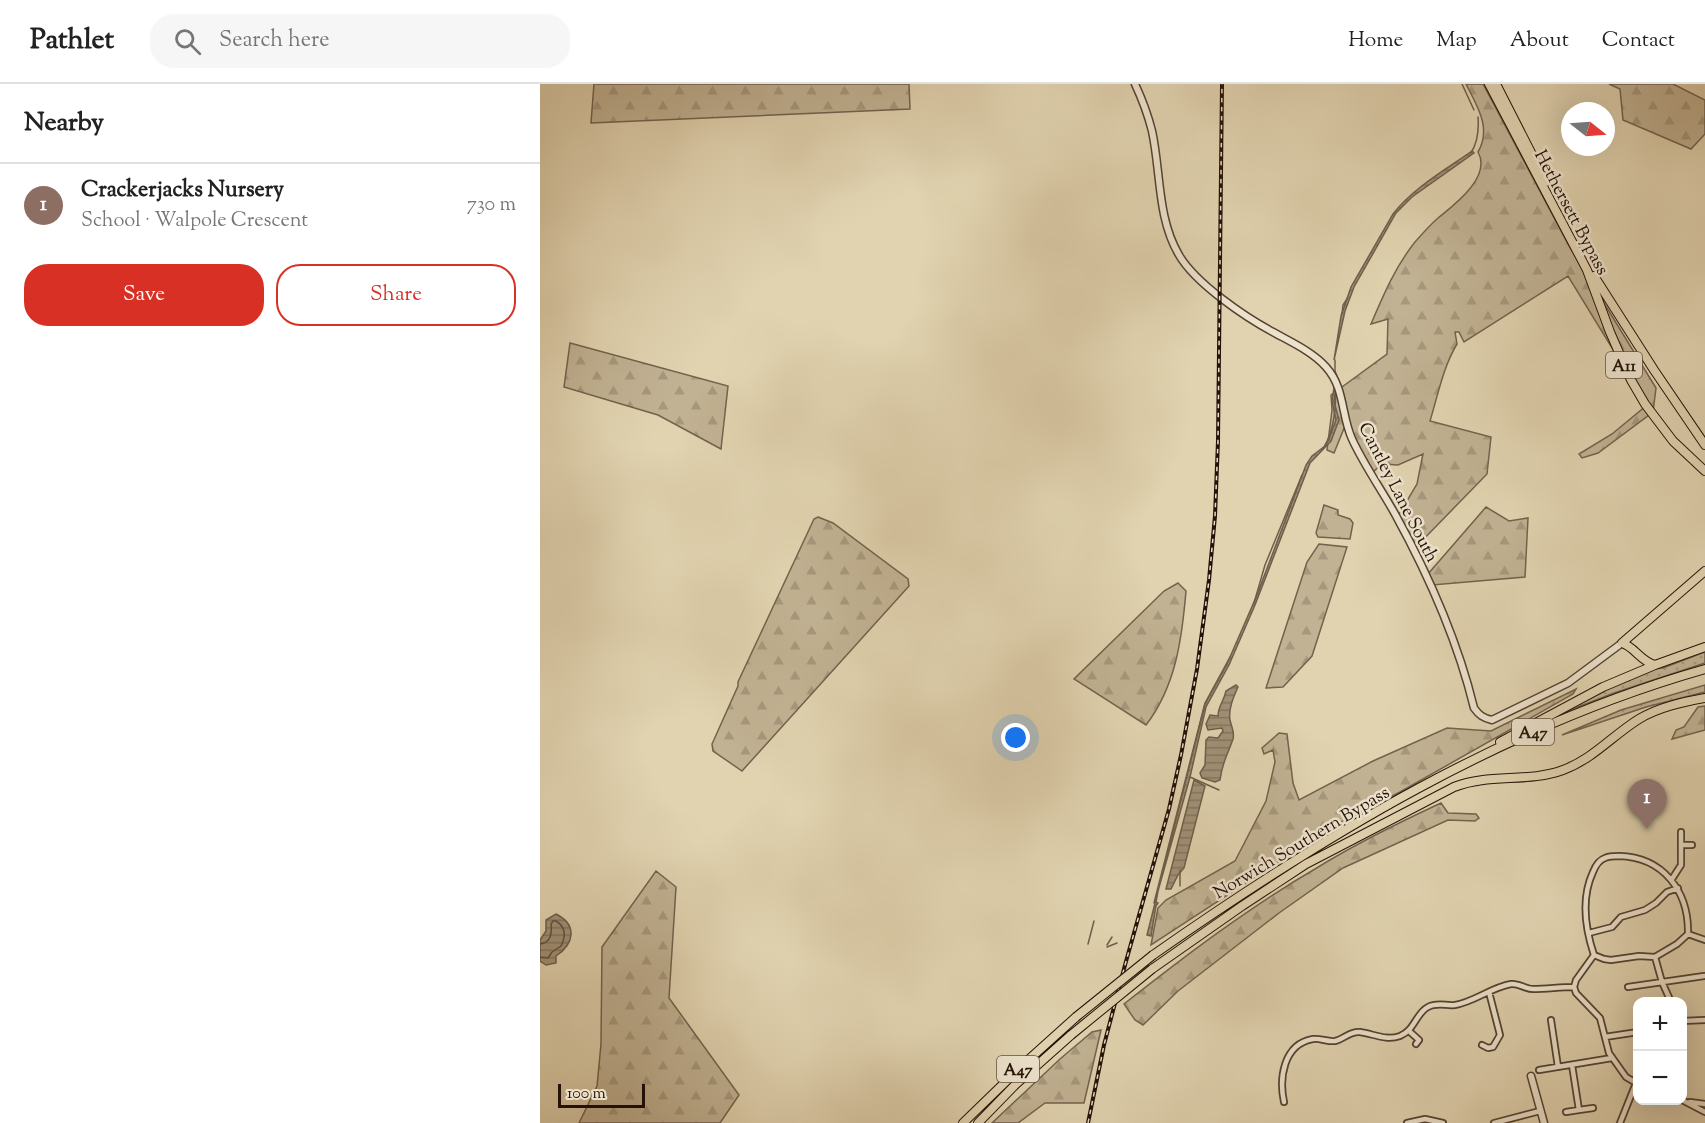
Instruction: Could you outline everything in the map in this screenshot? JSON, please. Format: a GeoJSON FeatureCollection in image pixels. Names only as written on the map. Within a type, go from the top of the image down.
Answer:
{"type":"FeatureCollection","features":[{"type":"Feature","properties":{"kind":"highway","name":"Hethersett Bypass"},"geometry":{"type":"LineString","coordinates":[[1489,84],[1530,165],[1578,251],[1631,380],[1645,404],[1673,441],[1705,471]]}},
{"type":"Feature","properties":{"kind":"highway","name":"Hethersett Bypass"},"geometry":{"type":"LineString","coordinates":[[1496,84],[1590,270],[1705,445]]}},
{"type":"Feature","properties":{"kind":"highway"},"geometry":{"type":"LineString","coordinates":[[1622,643],[1705,571]]}},
{"type":"Feature","properties":{"kind":"highway"},"geometry":{"type":"LineString","coordinates":[[1622,643],[1629,645],[1644,661],[1655,665]]}},
{"type":"Feature","properties":{"kind":"highway","name":"A47"},"geometry":{"type":"LineString","coordinates":[[1370,815],[1560,709],[1655,665],[1705,647]]}},
{"type":"Feature","properties":{"kind":"highway","name":"Norwich Southern Bypass"},"geometry":{"type":"LineString","coordinates":[[963,1123],[1076,1017],[1153,955],[1300,856],[1370,815],[1470,762],[1570,714],[1705,669]]}},
{"type":"Feature","properties":{"kind":"highway","name":"A47"},"geometry":{"type":"LineString","coordinates":[[978,1123],[1016,1084],[1071,1035],[1152,969],[1306,864],[1454,788],[1472,782],[1532,777],[1561,771],[1593,754],[1632,723],[1647,715],[1668,706],[1705,698]]}},
{"type":"Feature","properties":{"kind":"street","name":"Cantley Lane South"},"geometry":{"type":"LineString","coordinates":[[1135,84],[1152,132],[1167,229],[1180,257],[1223,298],[1255,322],[1318,360],[1330,372],[1341,392],[1351,438],[1396,517],[1431,587],[1464,667],[1474,708],[1480,716],[1492,720],[1552,692],[1622,643]]}},
{"type":"Feature","properties":{"kind":"street"},"geometry":{"type":"LineString","coordinates":[[1672,879],[1681,865],[1681,832]]}},
{"type":"Feature","properties":{"kind":"street"},"geometry":{"type":"LineString","coordinates":[[1681,845],[1692,845]]}},
{"type":"Feature","properties":{"kind":"street"},"geometry":{"type":"LineString","coordinates":[[1633,1082],[1626,1077],[1606,1047],[1600,1018],[1580,999],[1574,987],[1576,980],[1594,955],[1584,905],[1585,893],[1596,866],[1604,858],[1632,856],[1645,860],[1672,879],[1684,901],[1688,934]]}},
{"type":"Feature","properties":{"kind":"street"},"geometry":{"type":"LineString","coordinates":[[1589,933],[1612,927],[1621,917],[1645,910],[1667,892],[1678,888]]}},
{"type":"Feature","properties":{"kind":"street"},"geometry":{"type":"LineString","coordinates":[[1688,934],[1705,940]]}},
{"type":"Feature","properties":{"kind":"street"},"geometry":{"type":"LineString","coordinates":[[1594,955],[1611,960],[1639,956],[1655,957],[1677,945],[1688,934]]}},
{"type":"Feature","properties":{"kind":"street"},"geometry":{"type":"LineString","coordinates":[[1655,957],[1669,997]]}},
{"type":"Feature","properties":{"kind":"street"},"geometry":{"type":"LineString","coordinates":[[1628,987],[1704,976]]}},
{"type":"Feature","properties":{"kind":"street"},"geometry":{"type":"LineString","coordinates":[[1284,1102],[1281,1085],[1283,1068],[1288,1058],[1302,1042],[1319,1038],[1334,1041],[1352,1032],[1375,1037],[1396,1037],[1409,1031],[1423,1010],[1429,1006],[1457,1005],[1511,984],[1532,989],[1574,987]]}},
{"type":"Feature","properties":{"kind":"street"},"geometry":{"type":"LineString","coordinates":[[1482,1045],[1488,1048],[1493,1047],[1500,1035],[1489,992]]}},
{"type":"Feature","properties":{"kind":"street"},"geometry":{"type":"LineString","coordinates":[[1551,1020],[1558,1067]]}},
{"type":"Feature","properties":{"kind":"street"},"geometry":{"type":"LineString","coordinates":[[1687,1021],[1705,1020]]}},
{"type":"Feature","properties":{"kind":"street"},"geometry":{"type":"LineString","coordinates":[[1409,1031],[1419,1040]]}},
{"type":"Feature","properties":{"kind":"street"},"geometry":{"type":"LineString","coordinates":[[1605,1036],[1633,1033]]}},
{"type":"Feature","properties":{"kind":"street"},"geometry":{"type":"LineString","coordinates":[[1539,1070],[1612,1058]]}},
{"type":"Feature","properties":{"kind":"street"},"geometry":{"type":"LineString","coordinates":[[1572,1065],[1579,1110]]}},
{"type":"Feature","properties":{"kind":"street"},"geometry":{"type":"LineString","coordinates":[[1531,1076],[1544,1123]]}},
{"type":"Feature","properties":{"kind":"street"},"geometry":{"type":"LineString","coordinates":[[1620,1123],[1633,1091]]}},
{"type":"Feature","properties":{"kind":"street"},"geometry":{"type":"LineString","coordinates":[[1687,1102],[1705,1104]]}},
{"type":"Feature","properties":{"kind":"street"},"geometry":{"type":"LineString","coordinates":[[1687,1103],[1705,1112]]}},
{"type":"Feature","properties":{"kind":"street"},"geometry":{"type":"LineString","coordinates":[[1566,1112],[1593,1108]]}},
{"type":"Feature","properties":{"kind":"street"},"geometry":{"type":"LineString","coordinates":[[1494,1123],[1540,1111]]}},
{"type":"Feature","properties":{"kind":"street"},"geometry":{"type":"LineString","coordinates":[[1407,1123],[1431,1119],[1443,1123]]}},
{"type":"Feature","properties":{"kind":"green space"},"geometry":{"type":"Polygon","coordinates":[[[594,84],[909,84],[910,109],[591,123],[594,84]]]}},
{"type":"Feature","properties":{"kind":"green space"},"geometry":{"type":"Polygon","coordinates":[[[1466,84],[1483,84],[1569,246],[1656,388],[1653,412],[1598,453],[1582,458],[1579,454],[1612,434],[1647,405],[1568,276],[1464,342],[1459,332],[1455,332],[1457,344],[1444,372],[1430,421],[1491,437],[1487,474],[1415,548],[1398,516],[1417,484],[1423,454],[1398,465],[1382,464],[1373,472],[1345,426],[1334,453],[1327,450],[1332,410],[1331,395],[1387,354],[1388,319],[1371,324],[1390,282],[1401,261],[1415,242],[1469,190],[1480,171],[1481,161],[1478,152],[1484,134],[1483,126],[1466,84]]]}},
{"type":"Feature","properties":{"kind":"green space"},"geometry":{"type":"Polygon","coordinates":[[[1609,84],[1673,84],[1705,100],[1705,134],[1691,149],[1623,120],[1620,89],[1609,84]]]}},
{"type":"Feature","properties":{"kind":"green space"},"geometry":{"type":"Polygon","coordinates":[[[570,343],[728,386],[721,449],[658,415],[564,387],[570,343]]]}},
{"type":"Feature","properties":{"kind":"green space"},"geometry":{"type":"Polygon","coordinates":[[[1324,505],[1338,510],[1338,515],[1350,519],[1353,523],[1350,539],[1318,537],[1316,533],[1324,505]]]}},
{"type":"Feature","properties":{"kind":"green space"},"geometry":{"type":"Polygon","coordinates":[[[1486,507],[1509,521],[1528,518],[1525,577],[1432,585],[1428,574],[1486,507]]]}},
{"type":"Feature","properties":{"kind":"green space"},"geometry":{"type":"Polygon","coordinates":[[[818,517],[833,523],[908,579],[909,586],[742,771],[713,751],[712,744],[738,682],[814,519],[818,517]]]}},
{"type":"Feature","properties":{"kind":"green space"},"geometry":{"type":"Polygon","coordinates":[[[1319,544],[1347,547],[1312,656],[1283,687],[1266,688],[1307,562],[1319,544]]]}},
{"type":"Feature","properties":{"kind":"green space"},"geometry":{"type":"Polygon","coordinates":[[[1178,583],[1186,591],[1176,661],[1164,694],[1146,725],[1074,679],[1164,591],[1178,583]]]}},
{"type":"Feature","properties":{"kind":"green space"},"geometry":{"type":"Polygon","coordinates":[[[1705,652],[1705,663],[1614,693],[1560,714],[1606,688],[1705,652]]]}},
{"type":"Feature","properties":{"kind":"green space"},"geometry":{"type":"Polygon","coordinates":[[[1705,685],[1705,692],[1646,707],[1562,735],[1621,710],[1705,685]]]}},
{"type":"Feature","properties":{"kind":"green space"},"geometry":{"type":"Polygon","coordinates":[[[1576,689],[1573,694],[1400,792],[1330,828],[1151,945],[1158,908],[1166,900],[1235,861],[1266,801],[1275,762],[1273,750],[1264,754],[1262,748],[1279,733],[1287,734],[1293,783],[1299,800],[1373,761],[1447,728],[1491,731],[1576,689]]]}},
{"type":"Feature","properties":{"kind":"green space"},"geometry":{"type":"Polygon","coordinates":[[[1705,706],[1705,730],[1672,739],[1676,730],[1684,727],[1698,707],[1705,706]]]}},
{"type":"Feature","properties":{"kind":"green space"},"geometry":{"type":"Polygon","coordinates":[[[1441,803],[1448,813],[1476,814],[1479,818],[1475,821],[1448,820],[1343,868],[1279,913],[1178,991],[1143,1025],[1135,1020],[1124,1004],[1217,933],[1290,884],[1361,842],[1441,803]]]}},
{"type":"Feature","properties":{"kind":"green space"},"geometry":{"type":"Polygon","coordinates":[[[656,871],[676,887],[669,998],[739,1095],[720,1123],[579,1123],[597,1086],[601,1044],[602,947],[656,871]]]}},
{"type":"Feature","properties":{"kind":"green space"},"geometry":{"type":"Polygon","coordinates":[[[1101,1030],[1084,1103],[1045,1103],[1018,1123],[992,1123],[1060,1059],[1092,1032],[1101,1030]]]}},
{"type":"Feature","properties":{"kind":"water"},"geometry":{"type":"Polygon","coordinates":[[[1472,151],[1474,153],[1412,197],[1396,213],[1354,287],[1345,311],[1334,360],[1341,316],[1351,287],[1393,214],[1420,188],[1440,172],[1472,151]]]}},
{"type":"Feature","properties":{"kind":"water"},"geometry":{"type":"Polygon","coordinates":[[[1334,388],[1336,390],[1334,401],[1339,420],[1331,441],[1310,463],[1255,605],[1229,665],[1206,707],[1190,777],[1158,889],[1205,704],[1227,664],[1257,595],[1306,465],[1329,439],[1336,420],[1332,401],[1334,388]]]}},
{"type":"Feature","properties":{"kind":"water"},"geometry":{"type":"Polygon","coordinates":[[[1236,685],[1238,687],[1230,711],[1233,739],[1220,780],[1215,782],[1202,778],[1200,773],[1205,765],[1206,740],[1209,737],[1218,738],[1223,731],[1222,728],[1208,730],[1206,724],[1210,715],[1218,716],[1226,691],[1236,685]]]}},
{"type":"Feature","properties":{"kind":"water"},"geometry":{"type":"Polygon","coordinates":[[[1194,780],[1205,786],[1184,868],[1171,889],[1166,889],[1194,780]]]}},
{"type":"Feature","properties":{"kind":"water"},"geometry":{"type":"Polygon","coordinates":[[[1158,892],[1156,902],[1158,903],[1151,936],[1147,935],[1158,892]]]}},
{"type":"Feature","properties":{"kind":"water"},"geometry":{"type":"Polygon","coordinates":[[[556,914],[568,924],[571,935],[567,946],[556,956],[556,963],[546,965],[540,961],[540,940],[546,931],[546,920],[556,914]]]}},
{"type":"Feature","properties":{"kind":"waterway"},"geometry":{"type":"LineString","coordinates":[[1462,84],[1474,110]]}},
{"type":"Feature","properties":{"kind":"waterway"},"geometry":{"type":"LineString","coordinates":[[1471,153],[1477,136],[1478,117]]}},
{"type":"Feature","properties":{"kind":"waterway"},"geometry":{"type":"LineString","coordinates":[[1342,314],[1343,305],[1347,299]]}},
{"type":"Feature","properties":{"kind":"waterway"},"geometry":{"type":"LineString","coordinates":[[1335,360],[1335,371],[1340,384]]}},
{"type":"Feature","properties":{"kind":"waterway"},"geometry":{"type":"LineString","coordinates":[[1324,447],[1334,419],[1335,390]]}},
{"type":"Feature","properties":{"kind":"waterway"},"geometry":{"type":"LineString","coordinates":[[1254,603],[1265,565],[1302,475]]}},
{"type":"Feature","properties":{"kind":"waterway"},"geometry":{"type":"LineString","coordinates":[[1154,903],[1205,703],[1230,657]]}},
{"type":"Feature","properties":{"kind":"waterway"},"geometry":{"type":"LineString","coordinates":[[1190,777],[1219,790]]}},
{"type":"Feature","properties":{"kind":"waterway"},"geometry":{"type":"LineString","coordinates":[[1180,870],[1180,886]]}},
{"type":"Feature","properties":{"kind":"waterway"},"geometry":{"type":"LineString","coordinates":[[1088,944],[1094,921]]}},
{"type":"Feature","properties":{"kind":"waterway"},"geometry":{"type":"LineString","coordinates":[[1107,945],[1112,937]]}},
{"type":"Feature","properties":{"kind":"waterway"},"geometry":{"type":"LineString","coordinates":[[1107,947],[1117,943]]}},
{"type":"Feature","properties":{"kind":"railway"},"geometry":{"type":"LineString","coordinates":[[1088,1123],[1104,1045],[1169,809],[1197,669],[1209,580],[1215,516],[1218,441],[1222,84]]}},
{"type":"Feature","properties":{"kind":"place","name":"Crackerjacks Nursery"},"geometry":{"type":"Point","coordinates":[1647,829]}}]}
